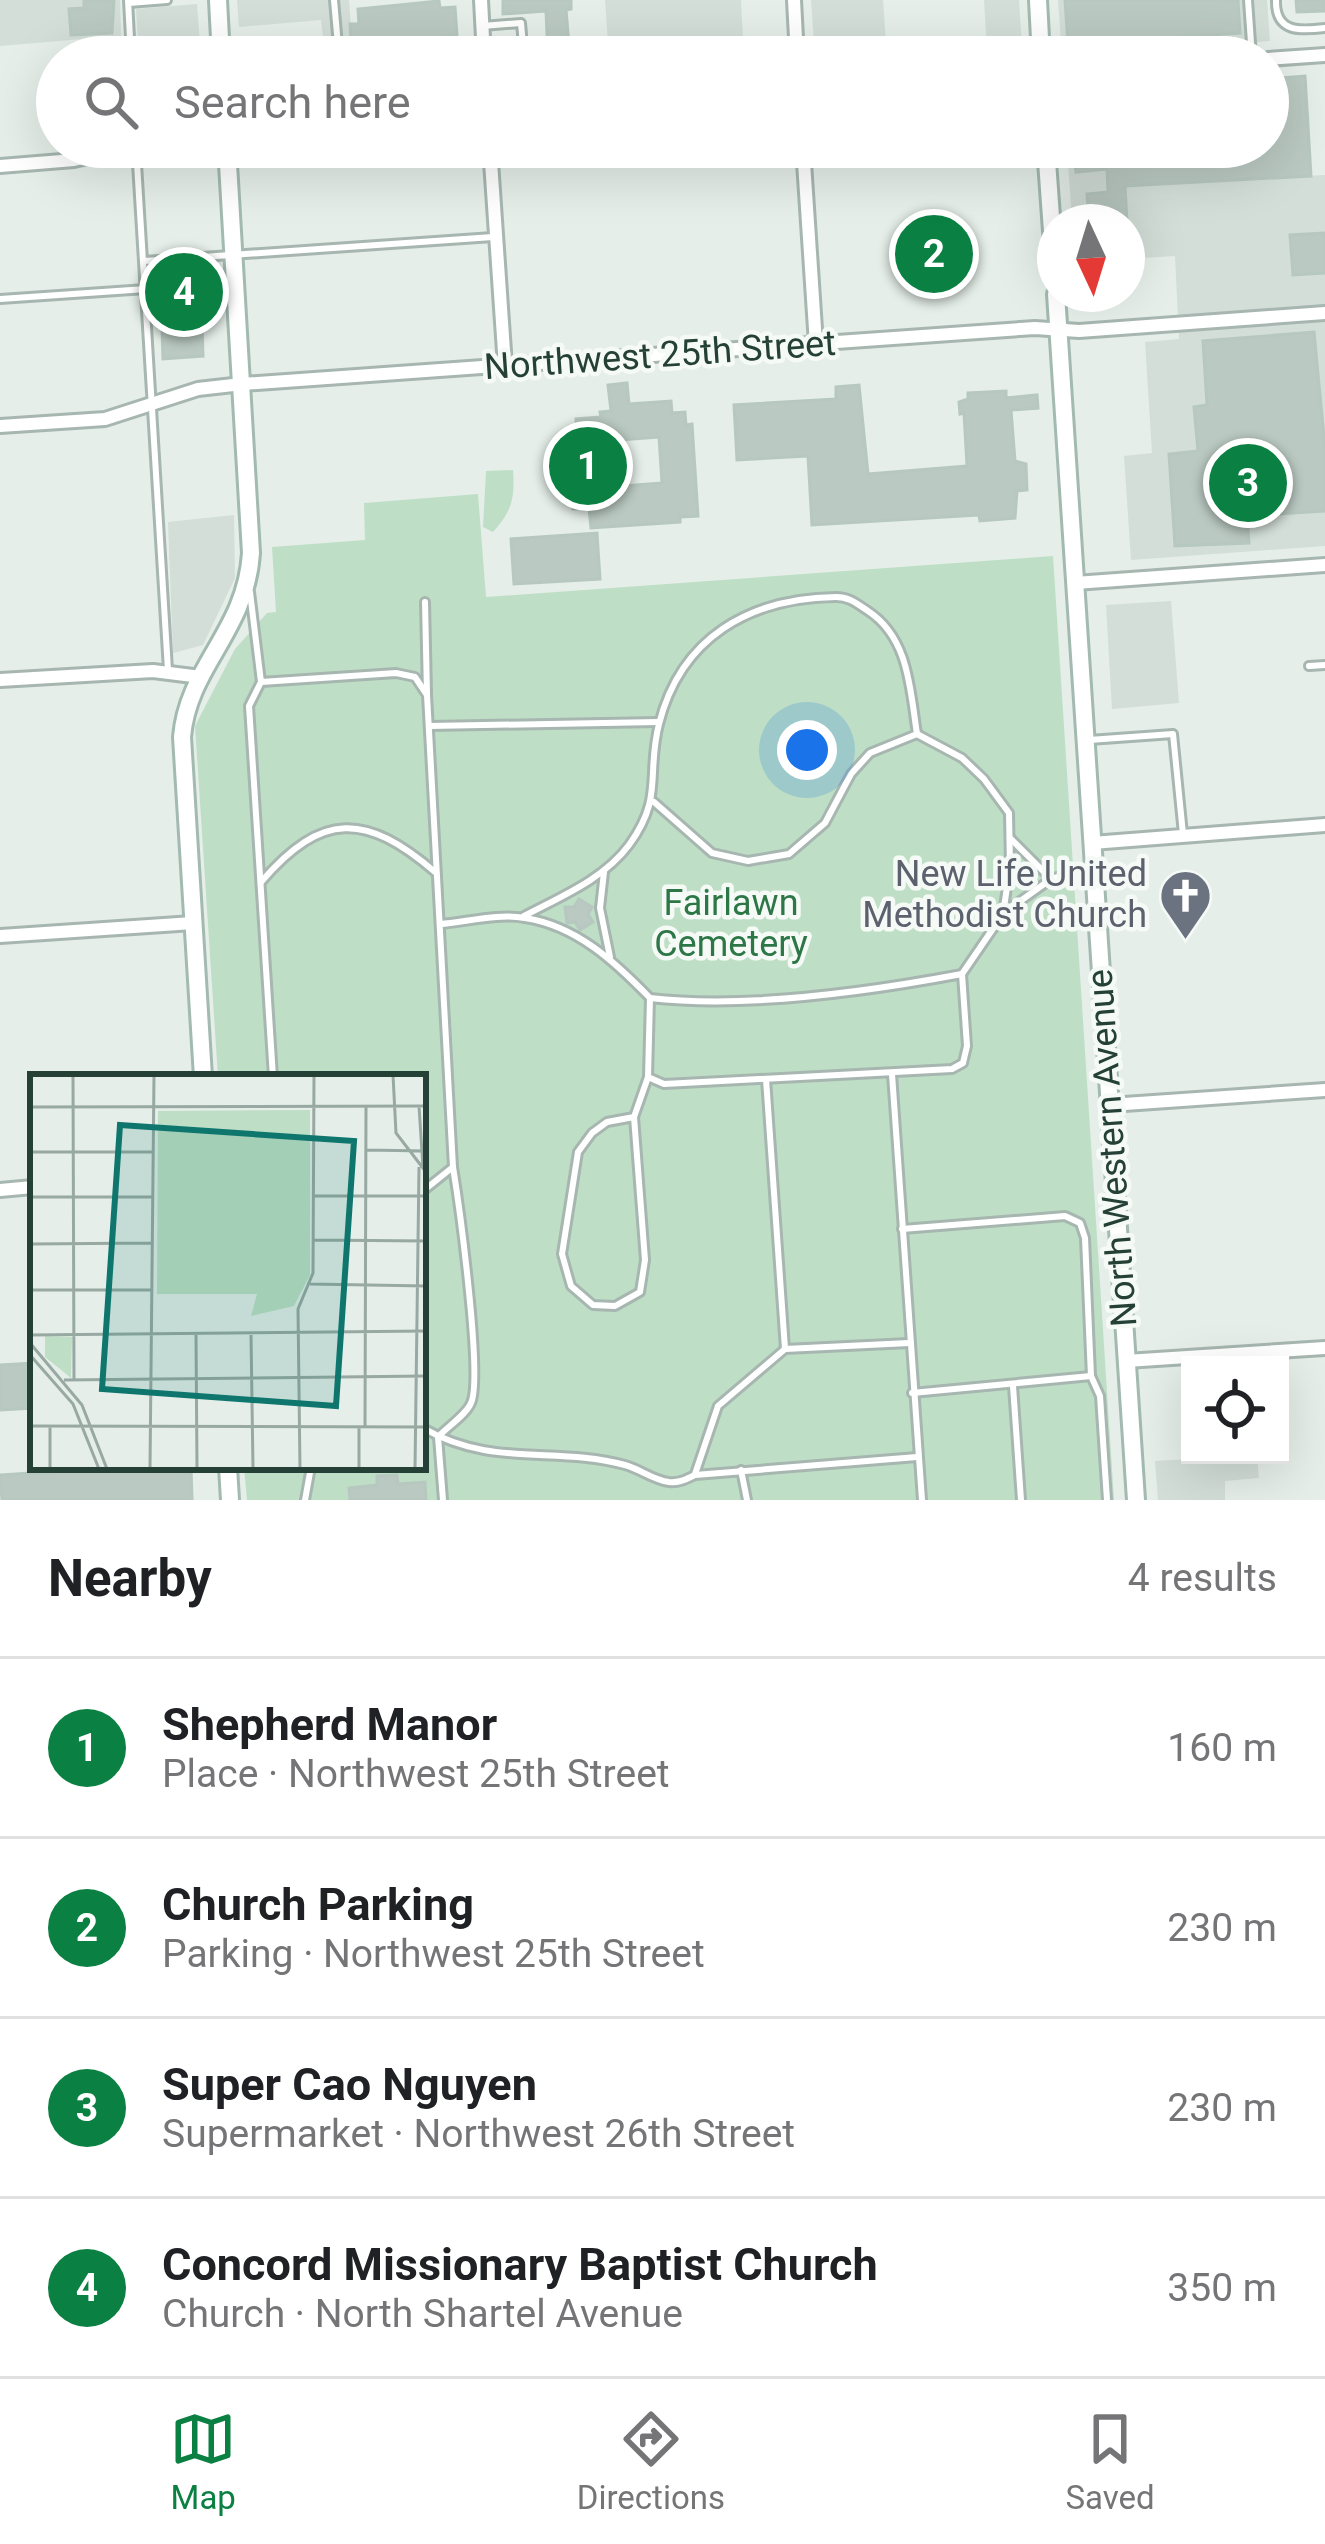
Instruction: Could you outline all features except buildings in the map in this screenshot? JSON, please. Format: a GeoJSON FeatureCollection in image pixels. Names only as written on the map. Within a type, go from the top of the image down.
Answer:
{"type":"FeatureCollection","features":[{"type":"Feature","properties":{"kind":"street"},"geometry":{"type":"LineString","coordinates":[[218,0],[220,36]]}},
{"type":"Feature","properties":{"kind":"street"},"geometry":{"type":"LineString","coordinates":[[481,0],[483,36]]}},
{"type":"Feature","properties":{"kind":"street"},"geometry":{"type":"LineString","coordinates":[[794,0],[796,36]]}},
{"type":"Feature","properties":{"kind":"street"},"geometry":{"type":"LineString","coordinates":[[1038,0],[1040,36]]}},
{"type":"Feature","properties":{"kind":"street"},"geometry":{"type":"LineString","coordinates":[[1289,57],[1325,55]]}},
{"type":"Feature","properties":{"kind":"street"},"geometry":{"type":"LineString","coordinates":[[0,166],[36,163]]}},
{"type":"Feature","properties":{"kind":"street"},"geometry":{"type":"LineString","coordinates":[[203,1074],[182,737],[189,701],[236,618],[248,583],[251,531],[228,168]]}},
{"type":"Feature","properties":{"kind":"street"},"geometry":{"type":"LineString","coordinates":[[492,168],[505,366]]}},
{"type":"Feature","properties":{"kind":"street"},"geometry":{"type":"LineString","coordinates":[[804,168],[816,344]]}},
{"type":"Feature","properties":{"kind":"street"},"geometry":{"type":"LineString","coordinates":[[1048,168],[1050,204]]}},
{"type":"Feature","properties":{"kind":"street","name":"North Western Avenue"},"geometry":{"type":"LineString","coordinates":[[1058,312],[1136,1500]]}},
{"type":"Feature","properties":{"kind":"street","name":"Northwest 25th Street"},"geometry":{"type":"LineString","coordinates":[[0,426],[105,419],[198,388],[242,383],[1325,313]]}},
{"type":"Feature","properties":{"kind":"street"},"geometry":{"type":"LineString","coordinates":[[1075,583],[1325,565]]}},
{"type":"Feature","properties":{"kind":"street"},"geometry":{"type":"LineString","coordinates":[[0,680],[169,673],[200,677]]}},
{"type":"Feature","properties":{"kind":"street"},"geometry":{"type":"LineString","coordinates":[[1092,842],[1325,825]]}},
{"type":"Feature","properties":{"kind":"street"},"geometry":{"type":"LineString","coordinates":[[0,935],[193,923]]}},
{"type":"Feature","properties":{"kind":"street"},"geometry":{"type":"LineString","coordinates":[[1109,1105],[1325,1090]]}},
{"type":"Feature","properties":{"kind":"street"},"geometry":{"type":"LineString","coordinates":[[0,1190],[30,1187]]}},
{"type":"Feature","properties":{"kind":"street"},"geometry":{"type":"LineString","coordinates":[[1126,1361],[1325,1348]]}},
{"type":"Feature","properties":{"kind":"street"},"geometry":{"type":"LineString","coordinates":[[228,1470],[230,1500]]}},
{"type":"Feature","properties":{"kind":"lane"},"geometry":{"type":"LineString","coordinates":[[130,36],[129,2],[167,0]]}},
{"type":"Feature","properties":{"kind":"lane"},"geometry":{"type":"LineString","coordinates":[[334,0],[337,36]]}},
{"type":"Feature","properties":{"kind":"lane"},"geometry":{"type":"LineString","coordinates":[[1248,0],[1251,36]]}},
{"type":"Feature","properties":{"kind":"lane"},"geometry":{"type":"LineString","coordinates":[[1276,0],[1284,26],[1294,31],[1325,28]]}},
{"type":"Feature","properties":{"kind":"lane"},"geometry":{"type":"LineString","coordinates":[[482,26],[521,23],[522,36]]}},
{"type":"Feature","properties":{"kind":"lane"},"geometry":{"type":"LineString","coordinates":[[136,168],[169,673]]}},
{"type":"Feature","properties":{"kind":"lane"},"geometry":{"type":"LineString","coordinates":[[144,261],[497,236]]}},
{"type":"Feature","properties":{"kind":"lane"},"geometry":{"type":"LineString","coordinates":[[0,299],[146,290]]}},
{"type":"Feature","properties":{"kind":"lane"},"geometry":{"type":"LineString","coordinates":[[248,583],[261,682],[249,706],[273,1074]]}},
{"type":"Feature","properties":{"kind":"lane"},"geometry":{"type":"LineString","coordinates":[[522,917],[604,871],[628,846],[654,802],[653,760],[659,722],[680,670],[715,633],[763,606],[847,597],[886,623],[906,663],[916,734]]}},
{"type":"Feature","properties":{"kind":"lane"},"geometry":{"type":"LineString","coordinates":[[425,602],[453,1167],[463,1226],[474,1376],[471,1404],[438,1437],[443,1500]]}},
{"type":"Feature","properties":{"kind":"lane"},"geometry":{"type":"LineString","coordinates":[[1310,666],[1325,665]]}},
{"type":"Feature","properties":{"kind":"lane"},"geometry":{"type":"LineString","coordinates":[[261,682],[396,674],[415,676],[427,695]]}},
{"type":"Feature","properties":{"kind":"lane"},"geometry":{"type":"LineString","coordinates":[[429,725],[659,722]]}},
{"type":"Feature","properties":{"kind":"lane"},"geometry":{"type":"LineString","coordinates":[[654,802],[712,854],[748,861],[789,854],[824,823],[850,774],[870,753],[916,734],[962,758],[1009,813],[1010,868],[1003,914]]}},
{"type":"Feature","properties":{"kind":"lane"},"geometry":{"type":"LineString","coordinates":[[1086,740],[1173,734],[1184,836]]}},
{"type":"Feature","properties":{"kind":"lane"},"geometry":{"type":"LineString","coordinates":[[260,883],[283,856],[309,837],[342,828],[367,828],[403,844],[435,872]]}},
{"type":"Feature","properties":{"kind":"lane"},"geometry":{"type":"LineString","coordinates":[[1010,838],[1051,879]]}},
{"type":"Feature","properties":{"kind":"lane"},"geometry":{"type":"LineString","coordinates":[[604,871],[600,908],[610,957]]}},
{"type":"Feature","properties":{"kind":"lane"},"geometry":{"type":"LineString","coordinates":[[648,1077],[664,1084],[952,1070],[963,1063],[967,1046],[962,974],[1003,914],[1051,879],[1094,872]]}},
{"type":"Feature","properties":{"kind":"lane"},"geometry":{"type":"LineString","coordinates":[[440,924],[522,917],[566,930],[610,957],[650,998],[698,1004],[914,985],[962,974]]}},
{"type":"Feature","properties":{"kind":"lane"},"geometry":{"type":"LineString","coordinates":[[634,1117],[608,1122],[578,1152],[562,1254],[571,1286],[593,1304],[615,1306],[640,1292],[645,1259],[634,1117],[648,1077],[650,998]]}},
{"type":"Feature","properties":{"kind":"lane"},"geometry":{"type":"LineString","coordinates":[[892,1074],[922,1500]]}},
{"type":"Feature","properties":{"kind":"lane"},"geometry":{"type":"LineString","coordinates":[[766,1079],[785,1349]]}},
{"type":"Feature","properties":{"kind":"lane"},"geometry":{"type":"LineString","coordinates":[[426,1189],[453,1167]]}},
{"type":"Feature","properties":{"kind":"lane"},"geometry":{"type":"LineString","coordinates":[[902,1228],[1065,1216],[1080,1223],[1085,1238],[1091,1376],[1100,1396],[1107,1500]]}},
{"type":"Feature","properties":{"kind":"lane"},"geometry":{"type":"LineString","coordinates":[[695,1474],[718,1406],[785,1349],[909,1343]]}},
{"type":"Feature","properties":{"kind":"lane"},"geometry":{"type":"LineString","coordinates":[[912,1393],[1091,1376]]}},
{"type":"Feature","properties":{"kind":"lane"},"geometry":{"type":"LineString","coordinates":[[1012,1386],[1021,1500]]}},
{"type":"Feature","properties":{"kind":"lane"},"geometry":{"type":"LineString","coordinates":[[426,1430],[502,1456],[626,1465],[662,1482],[679,1483],[695,1474],[917,1457]]}},
{"type":"Feature","properties":{"kind":"lane"},"geometry":{"type":"LineString","coordinates":[[305,1500],[310,1470]]}},
{"type":"Feature","properties":{"kind":"lane"},"geometry":{"type":"LineString","coordinates":[[741,1470],[747,1500]]}},
{"type":"Feature","properties":{"kind":"shaded area"},"geometry":{"type":"Polygon","coordinates":[[[0,0],[120,0],[121,36],[36,36],[36,43],[0,46],[0,0]]]}},
{"type":"Feature","properties":{"kind":"shaded area"},"geometry":{"type":"Polygon","coordinates":[[[237,0],[349,0],[352,36],[323,36],[321,20],[239,27],[237,0]]]}},
{"type":"Feature","properties":{"kind":"shaded area"},"geometry":{"type":"Polygon","coordinates":[[[605,0],[741,0],[743,36],[608,36],[605,0]]]}},
{"type":"Feature","properties":{"kind":"shaded area"},"geometry":{"type":"Polygon","coordinates":[[[811,0],[883,0],[886,36],[814,36],[811,0]]]}},
{"type":"Feature","properties":{"kind":"shaded area"},"geometry":{"type":"Polygon","coordinates":[[[984,0],[1019,0],[1021,36],[986,36],[984,0]]]}},
{"type":"Feature","properties":{"kind":"shaded area"},"geometry":{"type":"Polygon","coordinates":[[[1058,0],[1267,0],[1270,36],[1061,36],[1058,0]]]}},
{"type":"Feature","properties":{"kind":"shaded area"},"geometry":{"type":"Polygon","coordinates":[[[197,4],[199,36],[138,36],[136,9],[197,4]]]}},
{"type":"Feature","properties":{"kind":"shaded area"},"geometry":{"type":"Polygon","coordinates":[[[1068,168],[1107,168],[1108,187],[1325,175],[1325,546],[1131,560],[1124,456],[1152,453],[1145,342],[1179,339],[1175,256],[1145,258],[1145,204],[1071,204],[1068,168]]]}},
{"type":"Feature","properties":{"kind":"shaded area"},"geometry":{"type":"Polygon","coordinates":[[[234,515],[235,578],[203,645],[173,653],[168,522],[234,515]]]}},
{"type":"Feature","properties":{"kind":"shaded area"},"geometry":{"type":"Polygon","coordinates":[[[1171,601],[1179,703],[1112,709],[1106,605],[1171,601]]]}},
{"type":"Feature","properties":{"kind":"shaded area"},"geometry":{"type":"Polygon","coordinates":[[[1155,1461],[1258,1464],[1259,1478],[1225,1481],[1225,1500],[1158,1500],[1155,1461]]]}},
{"type":"Feature","properties":{"kind":"green space"},"geometry":{"type":"Polygon","coordinates":[[[513,470],[511,504],[493,532],[483,527],[486,471],[513,470]]]}},
{"type":"Feature","properties":{"kind":"green space","name":"Fairlawn Cemetery"},"geometry":{"type":"Polygon","coordinates":[[[478,494],[486,597],[1053,556],[1114,1500],[247,1500],[244,1470],[426,1470],[426,1074],[218,1074],[195,726],[235,649],[267,613],[276,612],[272,547],[365,540],[364,503],[478,494]]]}},
{"type":"Feature","properties":{"kind":"place","name":"Church Parking"},"geometry":{"type":"Point","coordinates":[934,254]}},
{"type":"Feature","properties":{"kind":"place","name":"Concord Missionary Baptist Church"},"geometry":{"type":"Point","coordinates":[184,292]}},
{"type":"Feature","properties":{"kind":"place","name":"Shepherd Manor"},"geometry":{"type":"Point","coordinates":[588,466]}},
{"type":"Feature","properties":{"kind":"place","name":"Super Cao Nguyen"},"geometry":{"type":"Point","coordinates":[1248,483]}},
{"type":"Feature","properties":{"kind":"place","name":"New Life United Methodist Church"},"geometry":{"type":"Point","coordinates":[1186,941]}}]}
